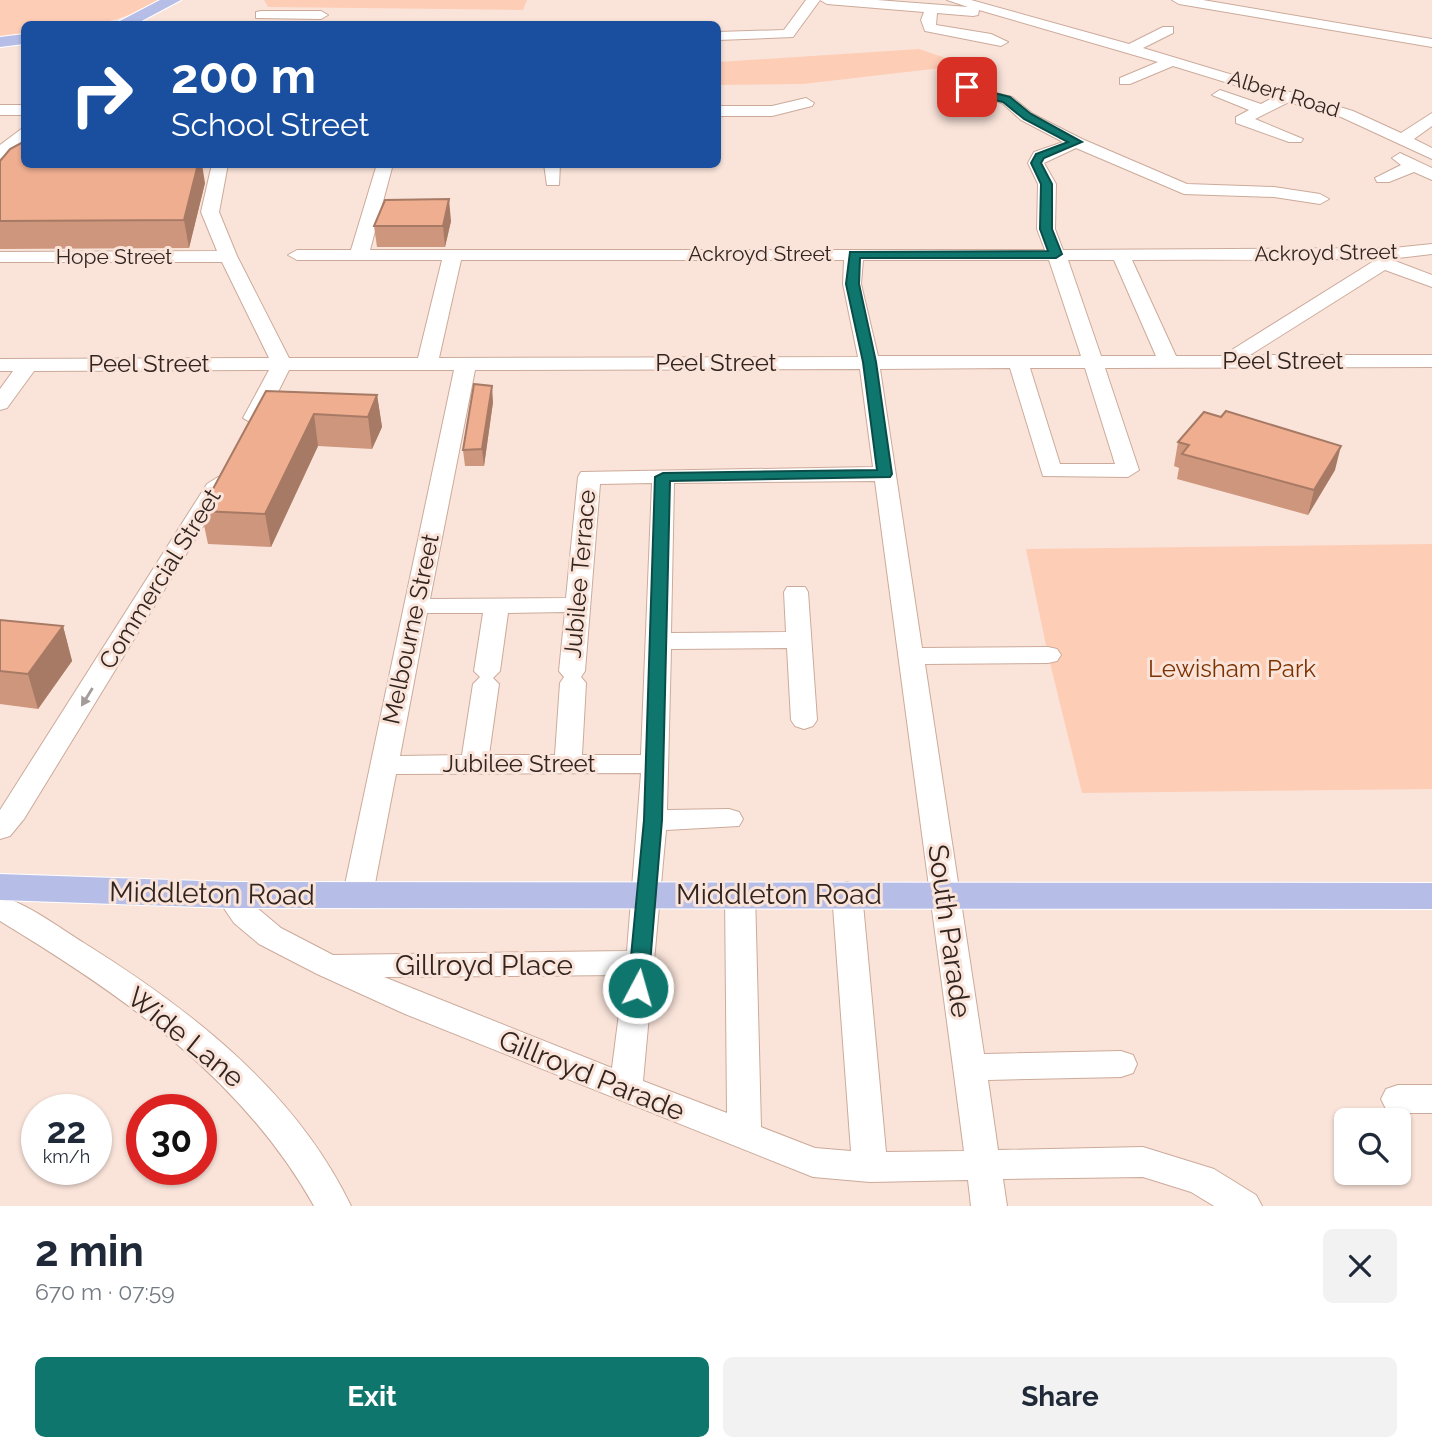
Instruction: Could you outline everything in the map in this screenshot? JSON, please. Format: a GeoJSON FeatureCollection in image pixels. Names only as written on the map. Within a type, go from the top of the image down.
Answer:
{"type":"FeatureCollection","features":[{"type":"Feature","properties":{"kind":"main road"},"geometry":{"type":"LineString","coordinates":[[129,21],[173,0]]}},
{"type":"Feature","properties":{"kind":"main road"},"geometry":{"type":"LineString","coordinates":[[0,42],[21,39]]}},
{"type":"Feature","properties":{"kind":"main road","name":"Middleton Road"},"geometry":{"type":"LineString","coordinates":[[0,887],[230,895],[1432,895]]}},
{"type":"Feature","properties":{"kind":"street"},"geometry":{"type":"LineString","coordinates":[[251,0],[260,20],[321,15]]}},
{"type":"Feature","properties":{"kind":"street"},"geometry":{"type":"LineString","coordinates":[[721,36],[788,34],[813,0]]}},
{"type":"Feature","properties":{"kind":"street"},"geometry":{"type":"LineString","coordinates":[[827,0],[1025,17]]}},
{"type":"Feature","properties":{"kind":"street","name":"Albert Road"},"geometry":{"type":"LineString","coordinates":[[954,0],[1025,17],[1348,114],[1405,138],[1432,154]]}},
{"type":"Feature","properties":{"kind":"street"},"geometry":{"type":"LineString","coordinates":[[1179,0],[1432,43]]}},
{"type":"Feature","properties":{"kind":"street"},"geometry":{"type":"LineString","coordinates":[[932,8],[928,20],[930,28],[1001,42]]}},
{"type":"Feature","properties":{"kind":"street"},"geometry":{"type":"LineString","coordinates":[[1131,48],[1168,30]]}},
{"type":"Feature","properties":{"kind":"street"},"geometry":{"type":"LineString","coordinates":[[1125,81],[1172,61]]}},
{"type":"Feature","properties":{"kind":"street"},"geometry":{"type":"LineString","coordinates":[[967,87],[973,92],[1007,100],[1027,117],[1076,142],[1184,189],[1273,192],[1320,199]]}},
{"type":"Feature","properties":{"kind":"street"},"geometry":{"type":"LineString","coordinates":[[1220,95],[1263,110]]}},
{"type":"Feature","properties":{"kind":"street"},"geometry":{"type":"LineString","coordinates":[[1242,120],[1288,96]]}},
{"type":"Feature","properties":{"kind":"street"},"geometry":{"type":"LineString","coordinates":[[721,111],[772,111],[806,103]]}},
{"type":"Feature","properties":{"kind":"street"},"geometry":{"type":"LineString","coordinates":[[0,110],[21,110]]}},
{"type":"Feature","properties":{"kind":"street"},"geometry":{"type":"LineString","coordinates":[[1224,114],[1295,139]]}},
{"type":"Feature","properties":{"kind":"street"},"geometry":{"type":"LineString","coordinates":[[1405,138],[1432,118]]}},
{"type":"Feature","properties":{"kind":"street"},"geometry":{"type":"LineString","coordinates":[[19,163],[2,153],[21,135]]}},
{"type":"Feature","properties":{"kind":"street"},"geometry":{"type":"LineString","coordinates":[[1018,362],[1051,471],[1128,470],[1046,229],[1047,184],[1036,163],[1040,156],[1076,142]]}},
{"type":"Feature","properties":{"kind":"street"},"geometry":{"type":"LineString","coordinates":[[1383,177],[1408,162],[1432,175]]}},
{"type":"Feature","properties":{"kind":"street"},"geometry":{"type":"LineString","coordinates":[[219,168],[210,212],[228,256],[282,364],[246,434]]}},
{"type":"Feature","properties":{"kind":"street"},"geometry":{"type":"LineString","coordinates":[[359,255],[384,168]]}},
{"type":"Feature","properties":{"kind":"street","name":"Ackroyd Street"},"geometry":{"type":"LineString","coordinates":[[297,256],[1120,254],[1388,258],[1432,249]]}},
{"type":"Feature","properties":{"kind":"street"},"geometry":{"type":"LineString","coordinates":[[427,364],[453,254]]}},
{"type":"Feature","properties":{"kind":"street","name":"South Parade"},"geometry":{"type":"LineString","coordinates":[[854,254],[852,284],[869,362],[989,1206]]}},
{"type":"Feature","properties":{"kind":"street"},"geometry":{"type":"LineString","coordinates":[[1120,254],[1168,361]]}},
{"type":"Feature","properties":{"kind":"street","name":"Hope Street"},"geometry":{"type":"LineString","coordinates":[[0,257],[228,256]]}},
{"type":"Feature","properties":{"kind":"street"},"geometry":{"type":"LineString","coordinates":[[1227,361],[1388,258],[1432,281]]}},
{"type":"Feature","properties":{"kind":"street","name":"Peel Street"},"geometry":{"type":"LineString","coordinates":[[0,365],[1432,361]]}},
{"type":"Feature","properties":{"kind":"street","name":"Melbourne Street"},"geometry":{"type":"LineString","coordinates":[[358,894],[466,363]]}},
{"type":"Feature","properties":{"kind":"street"},"geometry":{"type":"LineString","coordinates":[[0,404],[28,365]]}},
{"type":"Feature","properties":{"kind":"street","name":"Commercial Street"},"geometry":{"type":"LineString","coordinates":[[0,830],[29,789],[228,469]]}},
{"type":"Feature","properties":{"kind":"street"},"geometry":{"type":"LineString","coordinates":[[625,1088],[641,963],[653,820],[663,477],[885,474]]}},
{"type":"Feature","properties":{"kind":"street","name":"Jubilee Terrace"},"geometry":{"type":"LineString","coordinates":[[568,764],[589,477],[663,477]]}},
{"type":"Feature","properties":{"kind":"street"},"geometry":{"type":"LineString","coordinates":[[796,593],[804,720]]}},
{"type":"Feature","properties":{"kind":"street"},"geometry":{"type":"LineString","coordinates":[[416,606],[578,605]]}},
{"type":"Feature","properties":{"kind":"street"},"geometry":{"type":"LineString","coordinates":[[474,764],[497,606]]}},
{"type":"Feature","properties":{"kind":"street"},"geometry":{"type":"LineString","coordinates":[[658,641],[801,640]]}},
{"type":"Feature","properties":{"kind":"street"},"geometry":{"type":"LineString","coordinates":[[911,656],[1048,655]]}},
{"type":"Feature","properties":{"kind":"street","name":"Jubilee Street"},"geometry":{"type":"LineString","coordinates":[[383,765],[655,764]]}},
{"type":"Feature","properties":{"kind":"street"},"geometry":{"type":"LineString","coordinates":[[653,820],[729,819]]}},
{"type":"Feature","properties":{"kind":"street"},"geometry":{"type":"LineString","coordinates":[[740,893],[744,1136]]}},
{"type":"Feature","properties":{"kind":"street"},"geometry":{"type":"LineString","coordinates":[[847,893],[870,1167]]}},
{"type":"Feature","properties":{"kind":"street","name":"Gillroyd Parade"},"geometry":{"type":"LineString","coordinates":[[230,895],[246,915],[270,936],[328,966],[416,1005],[813,1162],[870,1167],[1143,1162],[1202,1180],[1244,1206]]}},
{"type":"Feature","properties":{"kind":"street","name":"Wide Lane"},"geometry":{"type":"LineString","coordinates":[[0,907],[62,943],[137,995],[255,1093],[288,1134],[333,1206]]}},
{"type":"Feature","properties":{"kind":"street","name":"Gillroyd Place"},"geometry":{"type":"LineString","coordinates":[[328,966],[641,963]]}},
{"type":"Feature","properties":{"kind":"street"},"geometry":{"type":"LineString","coordinates":[[969,1067],[1121,1065]]}},
{"type":"Feature","properties":{"kind":"street"},"geometry":{"type":"LineString","coordinates":[[1398,1099],[1432,1099]]}},
{"type":"Feature","properties":{"kind":"green space"},"geometry":{"type":"Polygon","coordinates":[[[0,0],[161,0],[110,21],[21,21],[21,35],[0,38],[0,0]]]}},
{"type":"Feature","properties":{"kind":"green space"},"geometry":{"type":"Polygon","coordinates":[[[264,0],[527,0],[523,10],[268,7],[264,0]]]}},
{"type":"Feature","properties":{"kind":"green space"},"geometry":{"type":"Polygon","coordinates":[[[919,49],[967,65],[803,84],[721,85],[721,62],[919,49]]]}},
{"type":"Feature","properties":{"kind":"green space","name":"Lewisham Park"},"geometry":{"type":"Polygon","coordinates":[[[1432,544],[1432,789],[1082,793],[1048,655],[1026,549],[1432,544]]]}},
{"type":"Feature","properties":{"kind":"building"},"geometry":{"type":"Polygon","coordinates":[[[21,144],[21,168],[197,168],[184,220],[0,221],[0,161],[10,149],[21,144]]]}},
{"type":"Feature","properties":{"kind":"building"},"geometry":{"type":"Polygon","coordinates":[[[449,199],[443,226],[374,226],[385,200],[449,199]]]}},
{"type":"Feature","properties":{"kind":"building"},"geometry":{"type":"Polygon","coordinates":[[[474,384],[492,386],[482,449],[463,450],[474,384]]]}},
{"type":"Feature","properties":{"kind":"building"},"geometry":{"type":"Polygon","coordinates":[[[266,391],[377,395],[368,417],[314,414],[265,514],[201,511],[266,391]]]}},
{"type":"Feature","properties":{"kind":"building"},"geometry":{"type":"Polygon","coordinates":[[[1226,411],[1341,446],[1314,490],[1182,454],[1189,445],[1178,442],[1204,412],[1221,417],[1226,411]]]}},
{"type":"Feature","properties":{"kind":"building"},"geometry":{"type":"Polygon","coordinates":[[[0,620],[63,626],[28,674],[0,671],[0,620]]]}},
{"type":"Feature","properties":{"kind":"route"},"geometry":{"type":"LineString","coordinates":[[638,988],[653,820],[663,477],[885,474],[869,362],[852,284],[854,254],[1056,254],[1046,229],[1049,198],[1047,184],[1036,163],[1040,156],[1076,142],[1027,117],[1007,100],[973,92],[967,87]]}}]}
